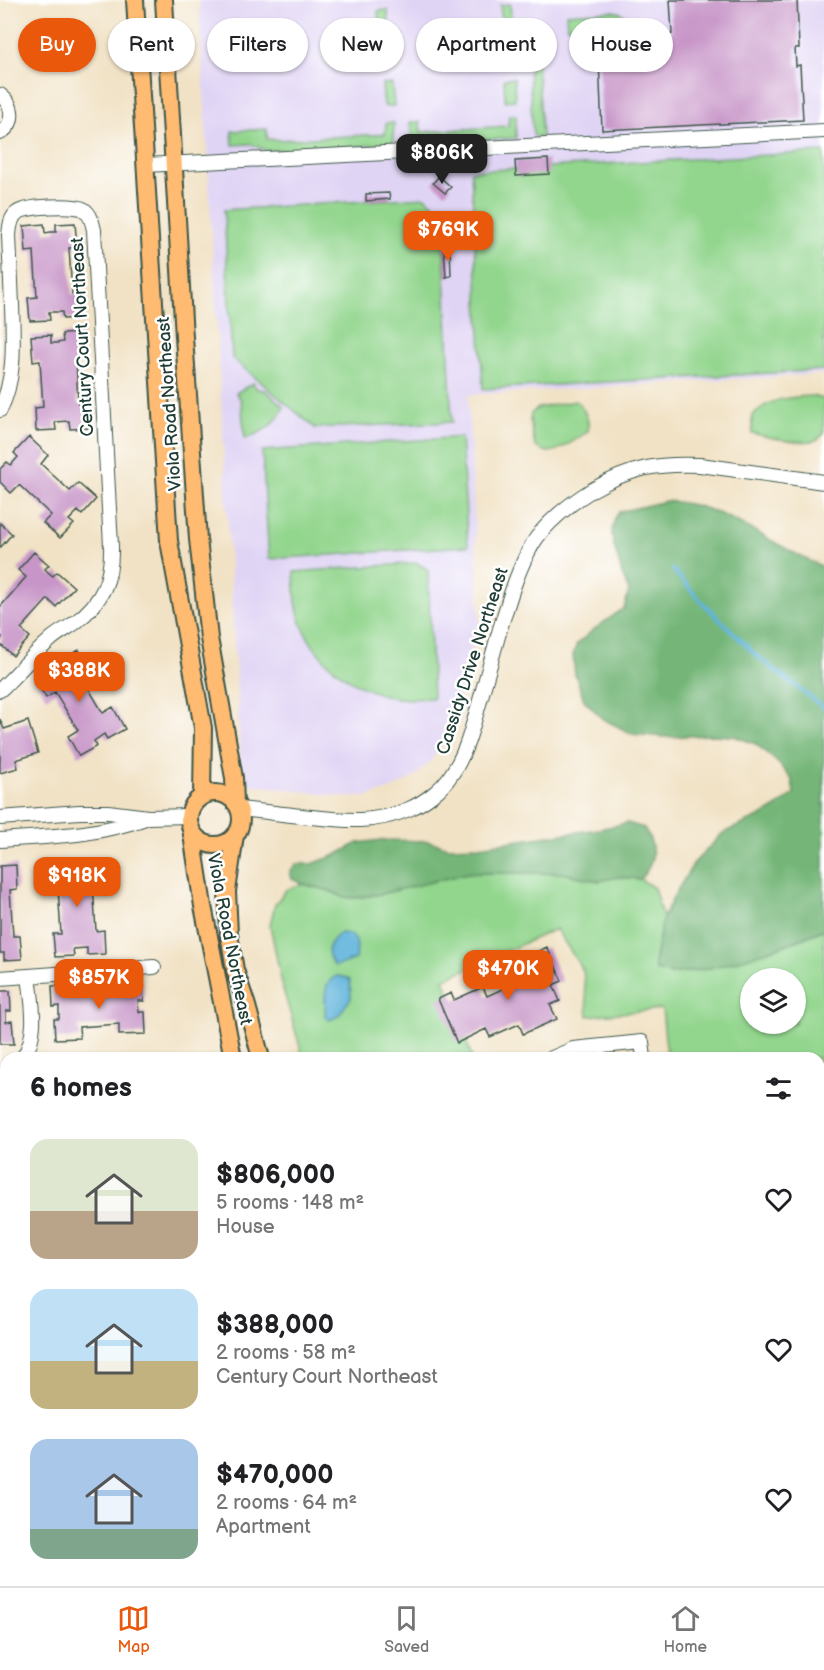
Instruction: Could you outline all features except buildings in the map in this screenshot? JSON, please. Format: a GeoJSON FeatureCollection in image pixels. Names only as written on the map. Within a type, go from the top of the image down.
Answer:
{"type":"FeatureCollection","features":[{"type":"Feature","properties":{"kind":"main road","name":"Viola Road Northeast"},"geometry":{"type":"LineString","coordinates":[[135,0],[169,541],[203,728],[202,796]]}},
{"type":"Feature","properties":{"kind":"main road","name":"Viola Road Northeast"},"geometry":{"type":"LineString","coordinates":[[164,0],[184,349],[198,539],[209,638],[237,806]]}},
{"type":"Feature","properties":{"kind":"main road"},"geometry":{"type":"LineString","coordinates":[[216,792],[224,794],[237,806],[241,824],[235,835],[228,841],[214,845],[200,840],[190,822],[192,807],[202,796],[216,792]]}},
{"type":"Feature","properties":{"kind":"main road","name":"Viola Road Northeast"},"geometry":{"type":"LineString","coordinates":[[190,822],[203,906],[232,1052]]}},
{"type":"Feature","properties":{"kind":"main road","name":"Viola Road Northeast"},"geometry":{"type":"LineString","coordinates":[[235,835],[227,891],[229,934],[235,970],[259,1052]]}},
{"type":"Feature","properties":{"kind":"street"},"geometry":{"type":"LineString","coordinates":[[0,95],[7,100],[12,118],[7,127],[0,132]]}},
{"type":"Feature","properties":{"kind":"street"},"geometry":{"type":"LineString","coordinates":[[145,165],[824,131]]}},
{"type":"Feature","properties":{"kind":"street","name":"Century Court Northeast"},"geometry":{"type":"LineString","coordinates":[[0,410],[6,395],[12,364],[9,235],[12,220],[17,212],[30,208],[70,206],[82,208],[92,219],[94,240],[111,546],[110,574],[104,589],[91,607],[77,621],[50,640],[0,690]]}},
{"type":"Feature","properties":{"kind":"street","name":"Cassidy Drive Northeast"},"geometry":{"type":"LineString","coordinates":[[237,806],[349,821],[372,820],[412,808],[439,789],[451,776],[468,742],[513,586],[523,562],[534,542],[549,525],[580,497],[600,485],[641,468],[683,464],[824,482]]}},
{"type":"Feature","properties":{"kind":"street"},"geometry":{"type":"LineString","coordinates":[[0,818],[108,812],[190,822]]}},
{"type":"Feature","properties":{"kind":"street"},"geometry":{"type":"LineString","coordinates":[[0,840],[81,834],[106,830],[148,817]]}},
{"type":"Feature","properties":{"kind":"street"},"geometry":{"type":"LineString","coordinates":[[0,978],[154,967]]}},
{"type":"Feature","properties":{"kind":"street"},"geometry":{"type":"LineString","coordinates":[[26,1052],[33,1028],[29,976]]}},
{"type":"Feature","properties":{"kind":"street"},"geometry":{"type":"LineString","coordinates":[[566,1052],[573,1049],[642,1042],[643,1052]]}},
{"type":"Feature","properties":{"kind":"shaded area"},"geometry":{"type":"Polygon","coordinates":[[[199,0],[824,0],[824,374],[468,395],[480,621],[444,742],[430,762],[414,777],[392,789],[366,797],[344,797],[242,783],[199,0]]]}},
{"type":"Feature","properties":{"kind":"green space"},"geometry":{"type":"Polygon","coordinates":[[[510,4],[511,18],[501,18],[500,5],[510,4]]]}},
{"type":"Feature","properties":{"kind":"green space"},"geometry":{"type":"Polygon","coordinates":[[[388,10],[388,18],[378,18],[378,11],[388,10]]]}},
{"type":"Feature","properties":{"kind":"green space"},"geometry":{"type":"Polygon","coordinates":[[[614,11],[619,12],[625,18],[569,18],[569,27],[567,27],[566,14],[614,11]]]}},
{"type":"Feature","properties":{"kind":"green space"},"geometry":{"type":"Polygon","coordinates":[[[529,72],[538,72],[542,137],[533,135],[529,72]]]}},
{"type":"Feature","properties":{"kind":"green space"},"geometry":{"type":"Polygon","coordinates":[[[514,78],[515,100],[505,101],[504,79],[514,78]]]}},
{"type":"Feature","properties":{"kind":"green space"},"geometry":{"type":"Polygon","coordinates":[[[382,84],[392,84],[394,106],[384,106],[382,84]]]}},
{"type":"Feature","properties":{"kind":"green space"},"geometry":{"type":"Polygon","coordinates":[[[509,115],[516,115],[516,138],[414,144],[411,139],[410,122],[420,122],[421,132],[508,126],[509,115]]]}},
{"type":"Feature","properties":{"kind":"green space"},"geometry":{"type":"Polygon","coordinates":[[[386,123],[394,123],[393,144],[268,151],[250,144],[233,145],[232,131],[267,129],[267,139],[277,140],[385,134],[386,123]]]}},
{"type":"Feature","properties":{"kind":"green space"},"geometry":{"type":"Polygon","coordinates":[[[824,152],[824,370],[483,389],[471,171],[824,152]]]}},
{"type":"Feature","properties":{"kind":"green space"},"geometry":{"type":"Polygon","coordinates":[[[425,197],[442,212],[452,422],[315,428],[232,358],[224,210],[425,197]]]}},
{"type":"Feature","properties":{"kind":"green space"},"geometry":{"type":"Polygon","coordinates":[[[253,383],[257,389],[265,390],[284,407],[268,427],[245,439],[241,400],[236,393],[253,383]]]}},
{"type":"Feature","properties":{"kind":"green space"},"geometry":{"type":"Polygon","coordinates":[[[812,396],[824,399],[824,434],[818,439],[793,441],[752,433],[752,416],[765,405],[788,398],[812,396]]]}},
{"type":"Feature","properties":{"kind":"green space"},"geometry":{"type":"Polygon","coordinates":[[[576,401],[586,414],[588,431],[554,451],[545,451],[535,446],[530,421],[531,414],[538,408],[576,401]]]}},
{"type":"Feature","properties":{"kind":"green space"},"geometry":{"type":"Polygon","coordinates":[[[461,437],[468,546],[269,559],[262,451],[461,437]]]}},
{"type":"Feature","properties":{"kind":"green space"},"geometry":{"type":"Polygon","coordinates":[[[666,501],[708,509],[728,517],[824,567],[824,929],[740,960],[714,967],[671,973],[656,970],[654,963],[663,918],[694,863],[723,833],[761,816],[794,794],[792,780],[779,764],[756,744],[734,736],[666,737],[632,734],[603,719],[584,700],[575,674],[573,655],[577,644],[624,608],[629,591],[613,542],[612,531],[615,518],[619,512],[666,501]]]}},
{"type":"Feature","properties":{"kind":"green space"},"geometry":{"type":"Polygon","coordinates":[[[417,563],[428,570],[433,698],[396,698],[377,693],[351,681],[318,652],[298,614],[294,572],[417,563]]]}},
{"type":"Feature","properties":{"kind":"green space"},"geometry":{"type":"Polygon","coordinates":[[[627,823],[644,828],[651,841],[651,861],[640,879],[618,877],[599,881],[562,873],[468,873],[355,898],[343,897],[303,884],[292,879],[290,873],[296,864],[312,864],[358,843],[381,840],[428,841],[449,847],[479,846],[627,823]]]}},
{"type":"Feature","properties":{"kind":"green space"},"geometry":{"type":"Polygon","coordinates":[[[468,873],[562,873],[599,881],[618,877],[640,879],[654,888],[663,918],[656,969],[671,974],[723,964],[797,941],[824,929],[824,1052],[666,1052],[662,1009],[588,1016],[583,970],[556,929],[444,979],[470,1052],[302,1052],[283,989],[270,925],[275,904],[286,890],[303,884],[343,897],[355,898],[381,894],[468,873]]]}},
{"type":"Feature","properties":{"kind":"water"},"geometry":{"type":"Polygon","coordinates":[[[340,933],[354,938],[357,945],[356,954],[355,959],[335,966],[328,952],[332,941],[340,933]]]}},
{"type":"Feature","properties":{"kind":"water"},"geometry":{"type":"Polygon","coordinates":[[[337,976],[350,980],[351,998],[338,1016],[330,1020],[325,1016],[325,993],[329,983],[337,976]]]}},
{"type":"Feature","properties":{"kind":"waterway"},"geometry":{"type":"LineString","coordinates":[[673,570],[759,658],[824,708]]}}]}
